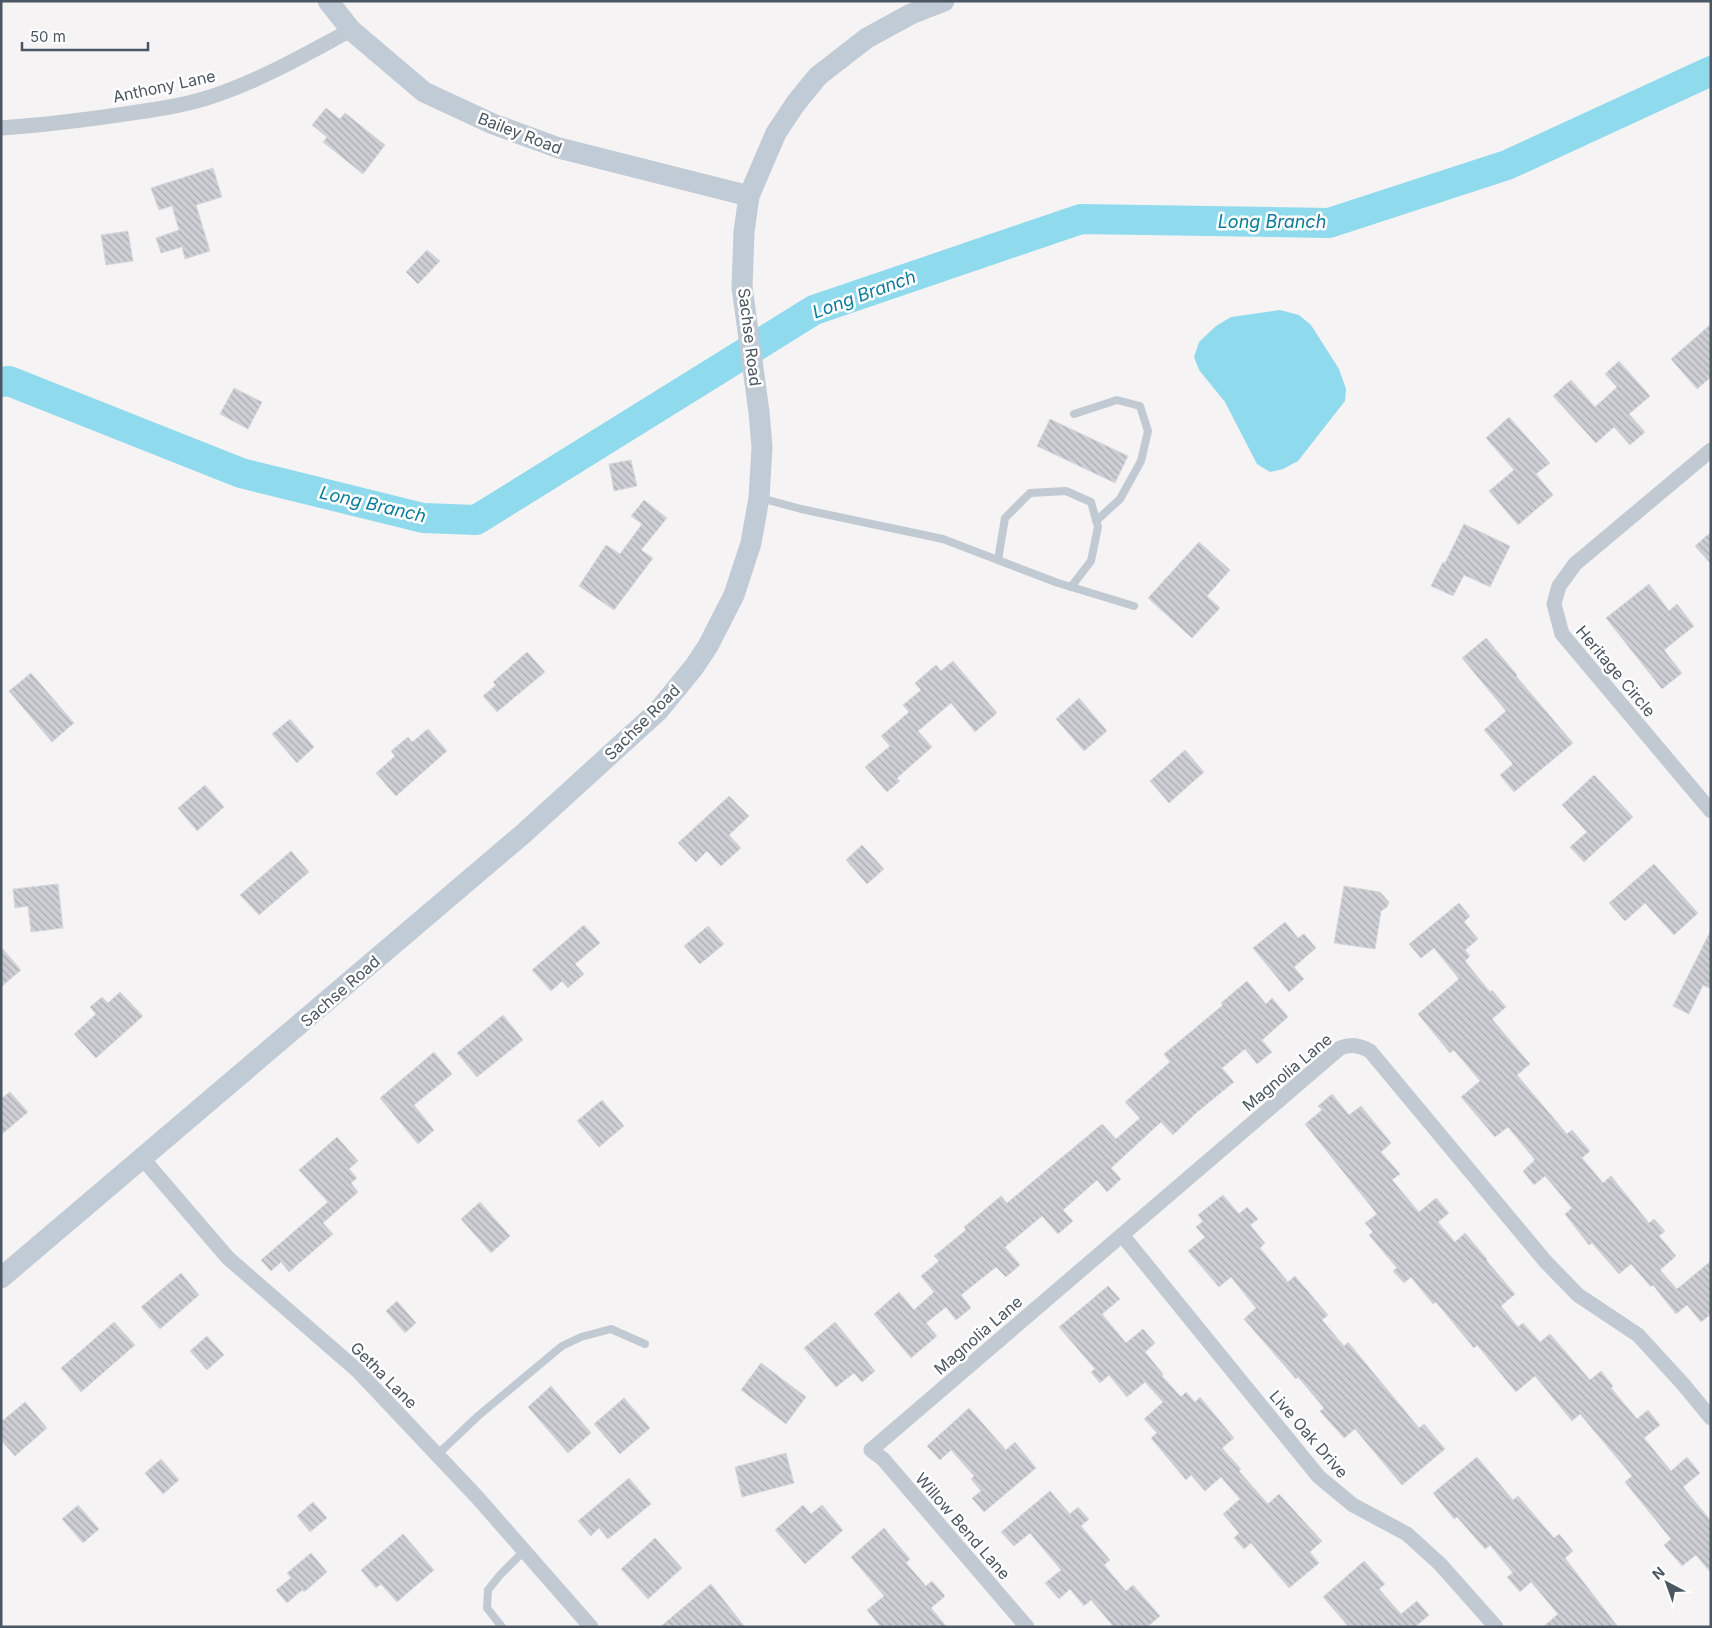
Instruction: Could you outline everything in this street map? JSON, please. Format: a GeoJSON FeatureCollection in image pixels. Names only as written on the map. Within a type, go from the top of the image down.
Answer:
{"type":"FeatureCollection","features":[{"type":"Feature","properties":{"kind":"main road","name":"Bailey Road"},"geometry":{"type":"LineString","coordinates":[[328,1],[351,30],[424,92],[493,124],[558,148],[749,196]]}},
{"type":"Feature","properties":{"kind":"main road","name":"Sachse Road"},"geometry":{"type":"LineString","coordinates":[[1,1278],[523,834],[658,711],[694,667],[708,646],[734,595],[751,542],[759,498],[762,447],[757,393],[742,287],[744,232],[749,196],[776,133],[796,102],[818,76],[867,38],[911,14],[944,1]]}},
{"type":"Feature","properties":{"kind":"street","name":"Anthony Lane"},"geometry":{"type":"LineString","coordinates":[[1,128],[53,124],[160,108],[207,98],[270,74],[351,30]]}},
{"type":"Feature","properties":{"kind":"street","name":"Heritage Circle"},"geometry":{"type":"LineString","coordinates":[[1711,450],[1575,564],[1559,586],[1554,604],[1562,634],[1711,811]]}},
{"type":"Feature","properties":{"kind":"street","name":"Magnolia Lane"},"geometry":{"type":"LineString","coordinates":[[871,1450],[1340,1048],[1348,1045],[1363,1047],[1370,1051],[1539,1253],[1578,1295],[1638,1336],[1683,1384],[1711,1418]]}},
{"type":"Feature","properties":{"kind":"street","name":"Getha Lane"},"geometry":{"type":"LineString","coordinates":[[143,1159],[228,1258],[358,1371],[438,1456],[591,1627]]}},
{"type":"Feature","properties":{"kind":"street","name":"Live Oak Drive"},"geometry":{"type":"LineString","coordinates":[[1122,1235],[1319,1477],[1353,1505],[1407,1534],[1440,1564],[1496,1627]]}},
{"type":"Feature","properties":{"kind":"street","name":"Willow Bend Lane"},"geometry":{"type":"LineString","coordinates":[[871,1450],[883,1459],[1027,1627]]}},
{"type":"Feature","properties":{"kind":"lane"},"geometry":{"type":"LineString","coordinates":[[1074,414],[1117,400],[1140,406],[1148,432],[1140,461],[1120,499],[1096,521]]}},
{"type":"Feature","properties":{"kind":"lane"},"geometry":{"type":"LineString","coordinates":[[998,560],[1005,518],[1030,493],[1066,491],[1091,502],[1098,527],[1091,561],[1071,587]]}},
{"type":"Feature","properties":{"kind":"lane"},"geometry":{"type":"LineString","coordinates":[[759,498],[801,509],[943,539],[1071,587],[1134,606]]}},
{"type":"Feature","properties":{"kind":"lane"},"geometry":{"type":"LineString","coordinates":[[438,1456],[478,1416],[562,1346],[581,1337],[612,1329],[645,1344]]}},
{"type":"Feature","properties":{"kind":"lane"},"geometry":{"type":"LineString","coordinates":[[502,1627],[487,1608],[488,1590],[524,1551]]}},
{"type":"Feature","properties":{"kind":"water"},"geometry":{"type":"Polygon","coordinates":[[[1280,310],[1299,315],[1311,325],[1339,369],[1346,389],[1345,401],[1298,461],[1283,469],[1270,472],[1257,464],[1225,402],[1199,370],[1194,357],[1199,342],[1216,326],[1231,317],[1280,310]]]}},
{"type":"Feature","properties":{"kind":"building"},"geometry":{"type":"Polygon","coordinates":[[[326,108],[340,119],[345,113],[385,145],[363,174],[323,142],[327,137],[312,125],[326,108]]]}},
{"type":"Feature","properties":{"kind":"building"},"geometry":{"type":"Polygon","coordinates":[[[213,168],[222,197],[196,205],[210,251],[185,259],[182,247],[161,253],[156,238],[179,230],[172,206],[159,210],[151,188],[213,168]]]}},
{"type":"Feature","properties":{"kind":"building"},"geometry":{"type":"Polygon","coordinates":[[[128,231],[133,261],[106,265],[101,235],[128,231]]]}},
{"type":"Feature","properties":{"kind":"building"},"geometry":{"type":"Polygon","coordinates":[[[427,250],[440,261],[418,284],[406,272],[427,250]]]}},
{"type":"Feature","properties":{"kind":"building"},"geometry":{"type":"Polygon","coordinates":[[[1711,324],[1711,377],[1697,389],[1671,359],[1711,324]]]}},
{"type":"Feature","properties":{"kind":"building"},"geometry":{"type":"Polygon","coordinates":[[[1619,361],[1650,396],[1629,414],[1645,432],[1630,445],[1614,427],[1596,443],[1553,396],[1571,380],[1595,407],[1617,387],[1605,374],[1619,361]]]}},
{"type":"Feature","properties":{"kind":"building"},"geometry":{"type":"Polygon","coordinates":[[[234,388],[262,402],[248,429],[220,414],[234,388]]]}},
{"type":"Feature","properties":{"kind":"building"},"geometry":{"type":"Polygon","coordinates":[[[1509,417],[1550,463],[1536,474],[1553,495],[1518,525],[1489,491],[1514,470],[1486,438],[1509,417]]]}},
{"type":"Feature","properties":{"kind":"building"},"geometry":{"type":"Polygon","coordinates":[[[1050,419],[1128,456],[1115,483],[1037,446],[1050,419]]]}},
{"type":"Feature","properties":{"kind":"building"},"geometry":{"type":"Polygon","coordinates":[[[631,460],[637,486],[614,491],[609,464],[631,460]]]}},
{"type":"Feature","properties":{"kind":"building"},"geometry":{"type":"Polygon","coordinates":[[[644,500],[667,518],[641,550],[653,558],[614,610],[579,586],[606,545],[620,554],[642,524],[631,516],[644,500]]]}},
{"type":"Feature","properties":{"kind":"building"},"geometry":{"type":"Polygon","coordinates":[[[1464,524],[1510,546],[1490,587],[1464,575],[1453,596],[1431,586],[1443,562],[1445,563],[1464,524]]]}},
{"type":"Feature","properties":{"kind":"building"},"geometry":{"type":"Polygon","coordinates":[[[1711,532],[1711,564],[1695,546],[1711,532]]]}},
{"type":"Feature","properties":{"kind":"building"},"geometry":{"type":"Polygon","coordinates":[[[1199,542],[1230,570],[1207,596],[1220,608],[1192,638],[1148,598],[1199,542]]]}},
{"type":"Feature","properties":{"kind":"building"},"geometry":{"type":"Polygon","coordinates":[[[1649,584],[1669,611],[1677,604],[1694,626],[1664,650],[1682,673],[1662,689],[1606,618],[1649,584]]]}},
{"type":"Feature","properties":{"kind":"building"},"geometry":{"type":"Polygon","coordinates":[[[1486,638],[1573,743],[1514,792],[1500,775],[1513,764],[1484,730],[1506,711],[1462,658],[1486,638]]]}},
{"type":"Feature","properties":{"kind":"building"},"geometry":{"type":"Polygon","coordinates":[[[527,652],[545,672],[497,712],[483,696],[496,685],[493,682],[527,652]]]}},
{"type":"Feature","properties":{"kind":"building"},"geometry":{"type":"Polygon","coordinates":[[[953,661],[997,713],[975,732],[951,703],[918,731],[932,747],[897,778],[900,781],[887,792],[865,767],[890,746],[881,736],[909,712],[903,705],[921,690],[915,683],[936,665],[941,671],[953,661]]]}},
{"type":"Feature","properties":{"kind":"building"},"geometry":{"type":"Polygon","coordinates":[[[31,673],[74,723],[52,742],[9,691],[31,673]]]}},
{"type":"Feature","properties":{"kind":"building"},"geometry":{"type":"Polygon","coordinates":[[[1079,698],[1107,731],[1084,751],[1056,719],[1079,698]]]}},
{"type":"Feature","properties":{"kind":"building"},"geometry":{"type":"Polygon","coordinates":[[[290,719],[314,747],[297,763],[272,734],[290,719]]]}},
{"type":"Feature","properties":{"kind":"building"},"geometry":{"type":"Polygon","coordinates":[[[428,729],[447,751],[396,796],[376,773],[395,756],[391,751],[408,737],[412,742],[428,729]]]}},
{"type":"Feature","properties":{"kind":"building"},"geometry":{"type":"Polygon","coordinates":[[[1185,750],[1204,772],[1169,803],[1150,781],[1185,750]]]}},
{"type":"Feature","properties":{"kind":"building"},"geometry":{"type":"Polygon","coordinates":[[[1594,775],[1633,817],[1584,862],[1570,847],[1587,832],[1562,805],[1594,775]]]}},
{"type":"Feature","properties":{"kind":"building"},"geometry":{"type":"Polygon","coordinates":[[[205,785],[224,807],[197,831],[178,808],[205,785]]]}},
{"type":"Feature","properties":{"kind":"building"},"geometry":{"type":"Polygon","coordinates":[[[729,796],[749,816],[729,835],[741,848],[721,866],[707,851],[696,862],[678,843],[729,796]]]}},
{"type":"Feature","properties":{"kind":"building"},"geometry":{"type":"Polygon","coordinates":[[[862,845],[884,869],[867,884],[846,860],[862,845]]]}},
{"type":"Feature","properties":{"kind":"building"},"geometry":{"type":"Polygon","coordinates":[[[291,851],[309,872],[259,915],[240,895],[291,851]]]}},
{"type":"Feature","properties":{"kind":"building"},"geometry":{"type":"Polygon","coordinates":[[[1654,864],[1698,913],[1674,935],[1645,903],[1625,921],[1609,903],[1654,864]]]}},
{"type":"Feature","properties":{"kind":"building"},"geometry":{"type":"Polygon","coordinates":[[[58,884],[63,928],[31,932],[28,906],[15,908],[13,889],[58,884]]]}},
{"type":"Feature","properties":{"kind":"building"},"geometry":{"type":"Polygon","coordinates":[[[1344,886],[1380,892],[1389,902],[1387,907],[1381,911],[1375,949],[1334,943],[1344,886]]]}},
{"type":"Feature","properties":{"kind":"building"},"geometry":{"type":"Polygon","coordinates":[[[1459,903],[1470,916],[1464,922],[1478,939],[1465,950],[1470,956],[1465,961],[1490,992],[1492,990],[1506,1007],[1492,1019],[1530,1064],[1517,1075],[1567,1134],[1572,1130],[1590,1151],[1582,1158],[1603,1183],[1611,1176],[1649,1223],[1654,1219],[1665,1231],[1659,1236],[1676,1256],[1660,1270],[1677,1289],[1711,1261],[1711,1314],[1701,1322],[1687,1305],[1676,1314],[1653,1285],[1651,1287],[1631,1264],[1619,1274],[1592,1243],[1589,1245],[1565,1214],[1572,1208],[1545,1176],[1534,1185],[1523,1171],[1535,1160],[1508,1127],[1495,1137],[1461,1097],[1480,1081],[1454,1050],[1450,1053],[1418,1014],[1459,979],[1434,948],[1421,958],[1409,944],[1459,903]]]}},
{"type":"Feature","properties":{"kind":"building"},"geometry":{"type":"Polygon","coordinates":[[[1285,922],[1298,938],[1304,934],[1316,948],[1294,967],[1304,979],[1289,992],[1253,948],[1285,922]]]}},
{"type":"Feature","properties":{"kind":"building"},"geometry":{"type":"Polygon","coordinates":[[[584,925],[600,943],[575,964],[584,974],[568,988],[562,981],[551,991],[532,970],[584,925]]]}},
{"type":"Feature","properties":{"kind":"building"},"geometry":{"type":"Polygon","coordinates":[[[708,926],[724,944],[700,964],[684,946],[708,926]]]}},
{"type":"Feature","properties":{"kind":"building"},"geometry":{"type":"Polygon","coordinates":[[[1711,930],[1711,989],[1703,985],[1689,1014],[1673,1006],[1711,930]]]}},
{"type":"Feature","properties":{"kind":"building"},"geometry":{"type":"Polygon","coordinates":[[[1,947],[21,970],[1,987],[1,947]]]}},
{"type":"Feature","properties":{"kind":"building"},"geometry":{"type":"Polygon","coordinates":[[[1247,981],[1266,1004],[1272,998],[1288,1017],[1262,1040],[1272,1052],[1257,1064],[1245,1049],[1222,1068],[1234,1082],[1196,1113],[1173,1135],[1161,1122],[1111,1168],[1121,1179],[1107,1192],[1097,1180],[1063,1210],[1073,1221],[1058,1234],[1042,1216],[1005,1247],[1020,1265],[1006,1277],[996,1267],[961,1295],[971,1308],[956,1320],[946,1307],[926,1323],[937,1336],[911,1358],[874,1314],[899,1292],[914,1310],[934,1292],[921,1276],[939,1261],[934,1256],[966,1230],[964,1227],[1001,1196],[1007,1203],[1102,1124],[1116,1139],[1140,1118],[1125,1102],[1170,1062],[1164,1054],[1223,1005],[1221,1003],[1247,981]]]}},
{"type":"Feature","properties":{"kind":"building"},"geometry":{"type":"Polygon","coordinates":[[[120,992],[143,1016],[96,1058],[74,1034],[96,1014],[90,1007],[102,997],[108,1003],[120,992]]]}},
{"type":"Feature","properties":{"kind":"building"},"geometry":{"type":"Polygon","coordinates":[[[503,1015],[523,1040],[477,1077],[457,1053],[503,1015]]]}},
{"type":"Feature","properties":{"kind":"building"},"geometry":{"type":"Polygon","coordinates":[[[434,1052],[452,1074],[414,1105],[434,1130],[418,1144],[380,1098],[434,1052]]]}},
{"type":"Feature","properties":{"kind":"building"},"geometry":{"type":"Polygon","coordinates":[[[10,1092],[28,1112],[1,1135],[1,1099],[10,1092]]]}},
{"type":"Feature","properties":{"kind":"building"},"geometry":{"type":"Polygon","coordinates":[[[1332,1094],[1349,1115],[1361,1106],[1391,1143],[1381,1152],[1400,1174],[1392,1180],[1419,1212],[1436,1198],[1449,1213],[1438,1222],[1455,1242],[1465,1233],[1515,1294],[1501,1306],[1518,1327],[1523,1323],[1540,1342],[1550,1334],[1590,1380],[1601,1371],[1613,1386],[1611,1388],[1637,1419],[1648,1410],[1660,1425],[1644,1438],[1671,1471],[1687,1457],[1700,1473],[1683,1487],[1711,1521],[1711,1573],[1696,1555],[1682,1566],[1664,1545],[1671,1539],[1625,1482],[1632,1476],[1580,1414],[1572,1421],[1535,1376],[1516,1392],[1477,1345],[1474,1348],[1436,1302],[1433,1304],[1411,1277],[1404,1283],[1393,1271],[1397,1268],[1369,1235],[1373,1232],[1365,1223],[1377,1214],[1305,1124],[1322,1110],[1318,1106],[1332,1094]]]}},
{"type":"Feature","properties":{"kind":"building"},"geometry":{"type":"Polygon","coordinates":[[[602,1100],[624,1126],[599,1147],[577,1121],[602,1100]]]}},
{"type":"Feature","properties":{"kind":"building"},"geometry":{"type":"Polygon","coordinates":[[[337,1137],[358,1161],[349,1169],[357,1178],[351,1183],[358,1192],[323,1223],[333,1234],[289,1272],[281,1262],[271,1271],[261,1260],[328,1202],[299,1170],[337,1137]]]}},
{"type":"Feature","properties":{"kind":"building"},"geometry":{"type":"Polygon","coordinates":[[[1223,1195],[1239,1214],[1247,1207],[1258,1219],[1250,1225],[1265,1243],[1260,1248],[1288,1282],[1295,1276],[1328,1315],[1322,1320],[1344,1346],[1348,1342],[1419,1428],[1424,1424],[1445,1449],[1402,1485],[1355,1429],[1344,1438],[1320,1411],[1324,1408],[1298,1377],[1296,1379],[1244,1319],[1256,1308],[1231,1277],[1219,1287],[1188,1251],[1205,1237],[1196,1227],[1203,1221],[1198,1215],[1223,1195]]]}},
{"type":"Feature","properties":{"kind":"building"},"geometry":{"type":"Polygon","coordinates":[[[480,1202],[510,1236],[491,1253],[461,1219],[480,1202]]]}},
{"type":"Feature","properties":{"kind":"building"},"geometry":{"type":"Polygon","coordinates":[[[181,1273],[199,1295],[160,1329],[141,1307],[181,1273]]]}},
{"type":"Feature","properties":{"kind":"building"},"geometry":{"type":"Polygon","coordinates":[[[1108,1286],[1120,1299],[1102,1314],[1126,1343],[1143,1329],[1155,1343],[1145,1352],[1163,1374],[1162,1376],[1181,1397],[1186,1392],[1195,1402],[1200,1397],[1234,1438],[1222,1448],[1241,1469],[1239,1471],[1268,1504],[1279,1494],[1322,1541],[1310,1552],[1319,1563],[1289,1588],[1251,1543],[1244,1549],[1234,1538],[1239,1533],[1223,1514],[1240,1499],[1221,1477],[1205,1491],[1191,1475],[1186,1480],[1151,1438],[1157,1433],[1144,1419],[1163,1402],[1145,1382],[1127,1397],[1109,1375],[1100,1383],[1091,1372],[1095,1369],[1059,1327],[1108,1286]]]}},
{"type":"Feature","properties":{"kind":"building"},"geometry":{"type":"Polygon","coordinates":[[[397,1301],[416,1323],[405,1333],[386,1311],[397,1301]]]}},
{"type":"Feature","properties":{"kind":"building"},"geometry":{"type":"Polygon","coordinates":[[[114,1322],[135,1345],[81,1392],[61,1368],[114,1322]]]}},
{"type":"Feature","properties":{"kind":"building"},"geometry":{"type":"Polygon","coordinates":[[[835,1322],[875,1371],[862,1382],[854,1373],[836,1387],[804,1348],[835,1322]]]}},
{"type":"Feature","properties":{"kind":"building"},"geometry":{"type":"Polygon","coordinates":[[[207,1336],[224,1355],[207,1370],[190,1351],[207,1336]]]}},
{"type":"Feature","properties":{"kind":"building"},"geometry":{"type":"Polygon","coordinates":[[[761,1363],[806,1397],[786,1424],[741,1390],[761,1363]]]}},
{"type":"Feature","properties":{"kind":"building"},"geometry":{"type":"Polygon","coordinates":[[[551,1386],[591,1433],[568,1453],[528,1407],[551,1386]]]}},
{"type":"Feature","properties":{"kind":"building"},"geometry":{"type":"Polygon","coordinates":[[[624,1398],[650,1428],[620,1454],[594,1424],[624,1398]]]}},
{"type":"Feature","properties":{"kind":"building"},"geometry":{"type":"Polygon","coordinates":[[[25,1402],[47,1428],[15,1456],[1,1440],[1,1422],[25,1402]]]}},
{"type":"Feature","properties":{"kind":"building"},"geometry":{"type":"Polygon","coordinates":[[[969,1408],[1006,1450],[1015,1442],[1036,1468],[984,1512],[972,1498],[981,1491],[971,1479],[974,1476],[951,1450],[940,1460],[927,1446],[969,1408]]]}},
{"type":"Feature","properties":{"kind":"building"},"geometry":{"type":"Polygon","coordinates":[[[786,1453],[794,1483],[742,1497],[735,1467],[786,1453]]]}},
{"type":"Feature","properties":{"kind":"building"},"geometry":{"type":"Polygon","coordinates":[[[1477,1457],[1513,1500],[1518,1496],[1554,1538],[1559,1534],[1573,1551],[1565,1558],[1618,1627],[1543,1627],[1558,1614],[1531,1582],[1520,1592],[1507,1577],[1513,1573],[1490,1545],[1485,1549],[1457,1517],[1454,1519],[1433,1493],[1477,1457]]]}},
{"type":"Feature","properties":{"kind":"building"},"geometry":{"type":"Polygon","coordinates":[[[161,1459],[179,1480],[163,1494],[145,1473],[161,1459]]]}},
{"type":"Feature","properties":{"kind":"building"},"geometry":{"type":"Polygon","coordinates":[[[629,1478],[651,1504],[608,1539],[599,1528],[591,1536],[578,1521],[629,1478]]]}},
{"type":"Feature","properties":{"kind":"building"},"geometry":{"type":"Polygon","coordinates":[[[1050,1491],[1070,1514],[1078,1507],[1089,1519],[1081,1526],[1110,1560],[1104,1565],[1126,1591],[1133,1585],[1160,1616],[1147,1627],[1114,1627],[1091,1600],[1084,1606],[1070,1589],[1059,1599],[1045,1583],[1061,1570],[1030,1533],[1014,1546],[1001,1532],[1050,1491]]]}},
{"type":"Feature","properties":{"kind":"building"},"geometry":{"type":"Polygon","coordinates":[[[313,1502],[327,1518],[310,1532],[297,1516],[313,1502]]]}},
{"type":"Feature","properties":{"kind":"building"},"geometry":{"type":"Polygon","coordinates":[[[78,1505],[99,1529],[83,1543],[62,1519],[78,1505]]]}},
{"type":"Feature","properties":{"kind":"building"},"geometry":{"type":"Polygon","coordinates":[[[803,1505],[811,1514],[822,1505],[843,1530],[805,1564],[775,1530],[803,1505]]]}},
{"type":"Feature","properties":{"kind":"building"},"geometry":{"type":"Polygon","coordinates":[[[884,1528],[910,1559],[906,1563],[926,1586],[932,1581],[945,1596],[931,1608],[947,1627],[881,1627],[867,1610],[884,1596],[851,1557],[884,1528]]]}},
{"type":"Feature","properties":{"kind":"building"},"geometry":{"type":"Polygon","coordinates":[[[403,1534],[434,1570],[397,1602],[381,1584],[376,1588],[361,1570],[403,1534]]]}},
{"type":"Feature","properties":{"kind":"building"},"geometry":{"type":"Polygon","coordinates":[[[655,1538],[682,1568],[648,1599],[621,1569],[655,1538]]]}},
{"type":"Feature","properties":{"kind":"building"},"geometry":{"type":"Polygon","coordinates":[[[311,1553],[327,1572],[304,1592],[302,1590],[287,1603],[276,1590],[291,1578],[287,1573],[311,1553]]]}},
{"type":"Feature","properties":{"kind":"building"},"geometry":{"type":"Polygon","coordinates":[[[1364,1561],[1385,1584],[1379,1589],[1401,1614],[1417,1601],[1429,1615],[1415,1627],[1349,1627],[1323,1597],[1364,1561]]]}},
{"type":"Feature","properties":{"kind":"building"},"geometry":{"type":"Polygon","coordinates":[[[711,1584],[745,1627],[660,1627],[711,1584]]]}},
{"type":"Feature","properties":{"kind":"waterway","name":"Long Branch"},"geometry":{"type":"LineString","coordinates":[[1,382],[9,381],[241,473],[423,518],[476,520],[814,310],[1081,219],[1329,223],[1507,165],[1711,71]]}}]}
